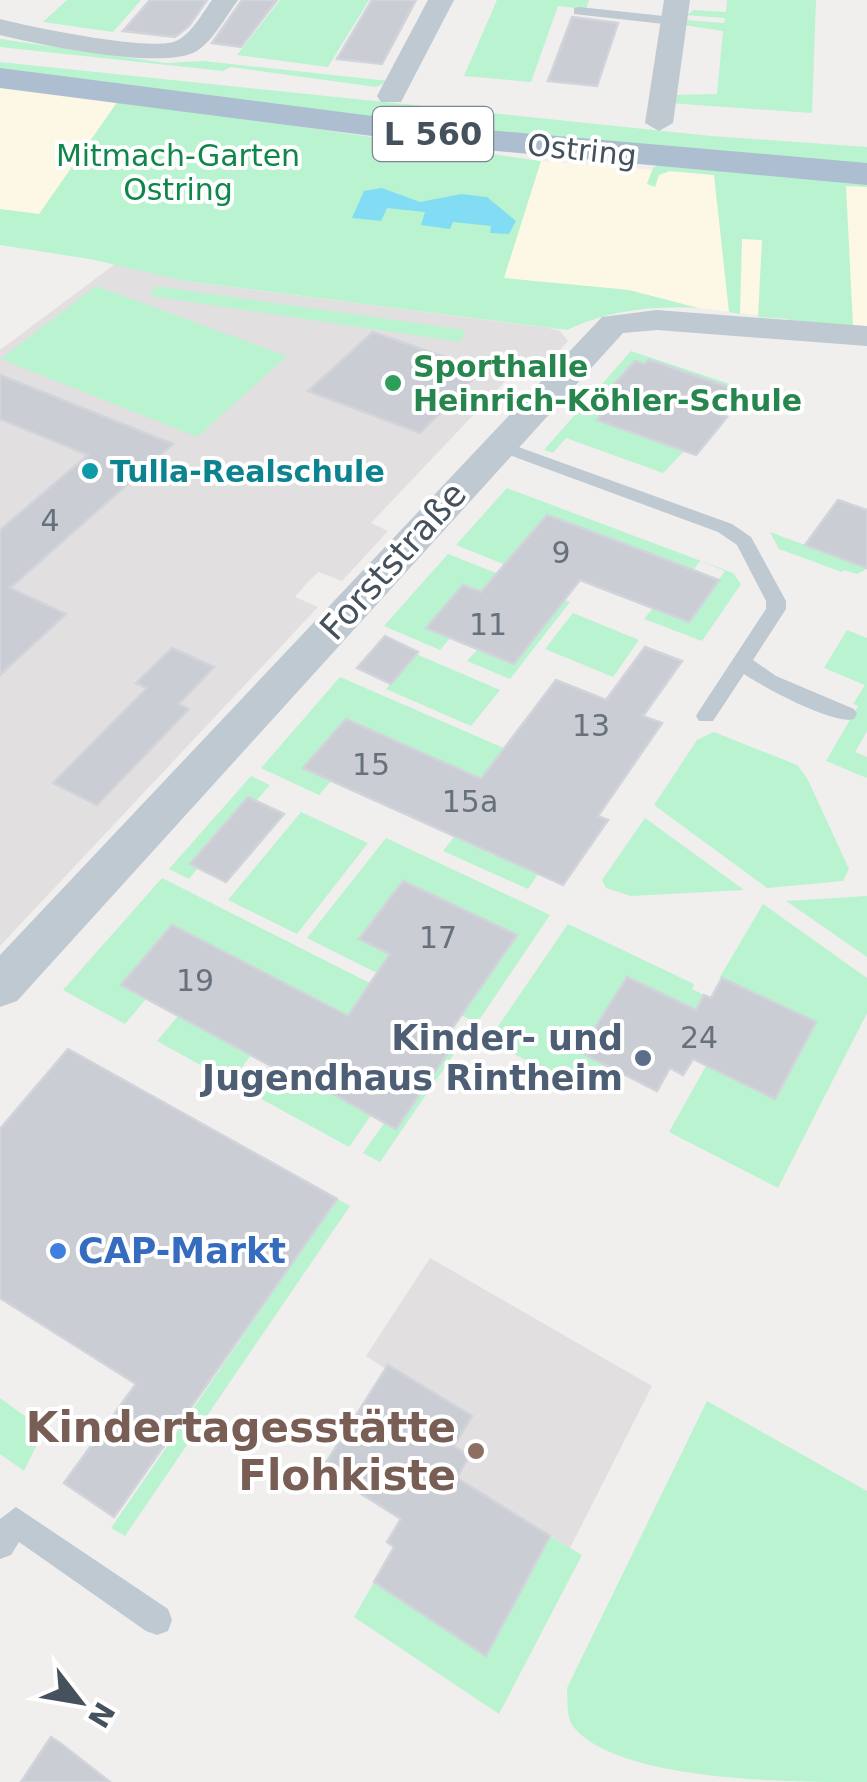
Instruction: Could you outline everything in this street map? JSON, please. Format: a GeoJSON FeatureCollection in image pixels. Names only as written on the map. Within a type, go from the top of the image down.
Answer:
{"type":"FeatureCollection","features":[{"type":"Feature","properties":{"kind":"main road","name":"L 560"},"geometry":{"type":"LineString","coordinates":[[0,53],[408,97]]}},
{"type":"Feature","properties":{"kind":"main road","name":"Ostring"},"geometry":{"type":"LineString","coordinates":[[0,78],[485,140],[867,174]]}},
{"type":"Feature","properties":{"kind":"main road","name":"Ostring"},"geometry":{"type":"LineString","coordinates":[[572,115],[755,131]]}},
{"type":"Feature","properties":{"kind":"street"},"geometry":{"type":"LineString","coordinates":[[0,8],[9,0]]}},
{"type":"Feature","properties":{"kind":"street"},"geometry":{"type":"LineString","coordinates":[[0,27],[146,50],[176,51],[192,41],[225,0]]}},
{"type":"Feature","properties":{"kind":"street"},"geometry":{"type":"LineString","coordinates":[[408,97],[441,0]]}},
{"type":"Feature","properties":{"kind":"street"},"geometry":{"type":"LineString","coordinates":[[658,123],[675,10]]}},
{"type":"Feature","properties":{"kind":"street","name":"Forststraße"},"geometry":{"type":"LineString","coordinates":[[0,987],[613,324],[657,320],[867,336]]}},
{"type":"Feature","properties":{"kind":"lane"},"geometry":{"type":"LineString","coordinates":[[579,11],[675,10]]}},
{"type":"Feature","properties":{"kind":"lane"},"geometry":{"type":"LineString","coordinates":[[498,445],[725,528],[744,541],[776,601],[776,609],[706,716]]}},
{"type":"Feature","properties":{"kind":"lane"},"geometry":{"type":"LineString","coordinates":[[742,662],[769,681],[846,714]]}},
{"type":"Feature","properties":{"kind":"lane"},"geometry":{"type":"LineString","coordinates":[[0,1544],[16,1522],[158,1620]]}},
{"type":"Feature","properties":{"kind":"shaded area"},"geometry":{"type":"Polygon","coordinates":[[[0,86],[541,161],[867,187],[867,326],[790,325],[788,319],[698,308],[629,290],[503,278],[0,209],[0,86]]]}},
{"type":"Feature","properties":{"kind":"shaded area"},"geometry":{"type":"Polygon","coordinates":[[[115,264],[185,281],[549,328],[560,331],[568,341],[535,378],[515,371],[371,523],[388,531],[342,581],[318,572],[306,584],[295,597],[318,607],[0,946],[0,350],[115,264]]]}},
{"type":"Feature","properties":{"kind":"shaded area","name":"Kindertagesstätte Flohkiste"},"geometry":{"type":"Polygon","coordinates":[[[430,1258],[652,1386],[570,1548],[551,1536],[486,1656],[374,1582],[395,1548],[387,1542],[391,1536],[404,1533],[408,1524],[322,1469],[386,1369],[366,1356],[430,1258]]]}},
{"type":"Feature","properties":{"kind":"green space"},"geometry":{"type":"Polygon","coordinates":[[[67,0],[141,0],[113,32],[43,22],[67,0]]]}},
{"type":"Feature","properties":{"kind":"green space"},"geometry":{"type":"Polygon","coordinates":[[[280,0],[369,0],[328,67],[237,55],[280,0]]]}},
{"type":"Feature","properties":{"kind":"green space"},"geometry":{"type":"Polygon","coordinates":[[[497,0],[589,0],[586,9],[558,6],[531,82],[464,76],[497,0]]]}},
{"type":"Feature","properties":{"kind":"green space"},"geometry":{"type":"Polygon","coordinates":[[[727,0],[816,0],[812,113],[669,103],[670,95],[717,94],[723,31],[684,25],[685,20],[724,23],[725,18],[686,15],[694,10],[726,12],[727,0]]]}},
{"type":"Feature","properties":{"kind":"green space"},"geometry":{"type":"Polygon","coordinates":[[[0,39],[166,63],[203,61],[389,81],[376,87],[231,67],[223,71],[0,47],[0,39]]]}},
{"type":"Feature","properties":{"kind":"green space"},"geometry":{"type":"Polygon","coordinates":[[[0,62],[711,136],[867,147],[867,166],[634,149],[0,73],[0,62]]]}},
{"type":"Feature","properties":{"kind":"green space","name":"Mitmach-Garten Ostring"},"geometry":{"type":"Polygon","coordinates":[[[118,101],[541,161],[504,278],[629,290],[698,308],[631,311],[567,330],[185,281],[90,259],[0,245],[0,209],[39,214],[118,101]]]}},
{"type":"Feature","properties":{"kind":"green space"},"geometry":{"type":"Polygon","coordinates":[[[660,164],[867,181],[867,187],[846,186],[853,326],[790,325],[788,319],[758,317],[762,240],[742,239],[740,314],[729,312],[714,175],[670,171],[659,175],[655,187],[647,184],[653,168],[660,164]]]}},
{"type":"Feature","properties":{"kind":"green space"},"geometry":{"type":"Polygon","coordinates":[[[96,286],[287,356],[197,437],[1,359],[96,286]]]}},
{"type":"Feature","properties":{"kind":"green space"},"geometry":{"type":"Polygon","coordinates":[[[156,286],[465,330],[461,342],[150,296],[156,286]]]}},
{"type":"Feature","properties":{"kind":"green space"},"geometry":{"type":"Polygon","coordinates":[[[631,351],[736,386],[730,393],[730,387],[712,381],[708,386],[649,360],[645,364],[635,361],[591,411],[601,415],[598,420],[613,426],[618,421],[681,450],[689,446],[663,473],[566,438],[553,453],[544,450],[631,351]]]}},
{"type":"Feature","properties":{"kind":"green space"},"geometry":{"type":"Polygon","coordinates":[[[507,488],[733,573],[741,584],[702,641],[644,619],[653,608],[689,621],[725,571],[700,561],[693,570],[548,515],[515,554],[533,576],[456,545],[507,488]]]}},
{"type":"Feature","properties":{"kind":"green space"},"geometry":{"type":"Polygon","coordinates":[[[770,532],[867,569],[857,574],[842,572],[779,549],[770,532]]]}},
{"type":"Feature","properties":{"kind":"green space"},"geometry":{"type":"Polygon","coordinates":[[[448,554],[570,602],[510,679],[467,661],[478,649],[548,619],[463,585],[427,627],[450,638],[440,650],[384,626],[448,554]]]}},
{"type":"Feature","properties":{"kind":"green space"},"geometry":{"type":"Polygon","coordinates":[[[573,613],[639,640],[613,677],[545,649],[573,613]]]}},
{"type":"Feature","properties":{"kind":"green space"},"geometry":{"type":"Polygon","coordinates":[[[847,630],[867,638],[867,731],[855,752],[867,757],[867,778],[826,761],[858,706],[853,704],[865,685],[824,668],[847,630]]]}},
{"type":"Feature","properties":{"kind":"green space"},"geometry":{"type":"Polygon","coordinates":[[[416,654],[500,690],[471,726],[386,689],[416,654]]]}},
{"type":"Feature","properties":{"kind":"green space"},"geometry":{"type":"Polygon","coordinates":[[[340,677],[598,789],[529,870],[538,874],[528,889],[443,851],[454,837],[495,856],[541,792],[509,792],[304,768],[331,781],[319,795],[261,768],[340,677]]]}},
{"type":"Feature","properties":{"kind":"green space"},"geometry":{"type":"Polygon","coordinates":[[[714,732],[797,765],[807,778],[849,869],[843,881],[767,888],[654,805],[697,740],[714,732]]]}},
{"type":"Feature","properties":{"kind":"green space"},"geometry":{"type":"Polygon","coordinates":[[[251,776],[270,785],[256,801],[248,797],[190,863],[198,868],[189,879],[169,869],[251,776]]]}},
{"type":"Feature","properties":{"kind":"green space"},"geometry":{"type":"Polygon","coordinates":[[[301,812],[368,843],[297,934],[228,900],[301,812]]]}},
{"type":"Feature","properties":{"kind":"green space"},"geometry":{"type":"Polygon","coordinates":[[[645,818],[744,890],[631,896],[606,888],[602,880],[645,818]]]}},
{"type":"Feature","properties":{"kind":"green space"},"geometry":{"type":"Polygon","coordinates":[[[386,838],[550,915],[477,1023],[419,994],[474,996],[359,939],[400,960],[387,978],[307,938],[386,838]]]}},
{"type":"Feature","properties":{"kind":"green space"},"geometry":{"type":"Polygon","coordinates":[[[162,878],[439,1018],[349,1147],[256,1096],[277,1069],[321,1093],[380,1012],[358,1001],[348,1016],[172,925],[121,985],[146,999],[125,1024],[63,990],[162,878]]]}},
{"type":"Feature","properties":{"kind":"green space"},"geometry":{"type":"Polygon","coordinates":[[[867,896],[867,957],[786,901],[867,896]]]}},
{"type":"Feature","properties":{"kind":"green space"},"geometry":{"type":"Polygon","coordinates":[[[763,904],[867,978],[867,1013],[778,1188],[669,1132],[706,1066],[775,1099],[815,1022],[720,977],[763,904]]]}},
{"type":"Feature","properties":{"kind":"green space"},"geometry":{"type":"Polygon","coordinates":[[[568,924],[694,984],[692,989],[704,995],[702,1013],[626,978],[580,1051],[606,1065],[589,1092],[488,1041],[568,924]]]}},
{"type":"Feature","properties":{"kind":"green space"},"geometry":{"type":"Polygon","coordinates":[[[178,1016],[251,1055],[231,1082],[157,1041],[178,1016]]]}},
{"type":"Feature","properties":{"kind":"green space"},"geometry":{"type":"Polygon","coordinates":[[[443,1036],[460,1045],[380,1162],[363,1153],[385,1122],[451,1048],[440,1042],[443,1036]]]}},
{"type":"Feature","properties":{"kind":"green space"},"geometry":{"type":"Polygon","coordinates":[[[337,1199],[350,1206],[125,1536],[111,1528],[337,1199]]]}},
{"type":"Feature","properties":{"kind":"green space"},"geometry":{"type":"Polygon","coordinates":[[[0,1398],[37,1425],[36,1446],[24,1471],[0,1454],[0,1398]]]}},
{"type":"Feature","properties":{"kind":"green space"},"geometry":{"type":"Polygon","coordinates":[[[707,1401],[867,1491],[867,1782],[751,1779],[664,1768],[625,1758],[594,1744],[570,1721],[567,1688],[707,1401]]]}},
{"type":"Feature","properties":{"kind":"green space"},"geometry":{"type":"Polygon","coordinates":[[[550,1536],[582,1555],[499,1714],[354,1617],[374,1582],[486,1655],[550,1536]]]}},
{"type":"Feature","properties":{"kind":"water"},"geometry":{"type":"Polygon","coordinates":[[[382,188],[420,202],[461,194],[487,197],[516,221],[509,234],[490,233],[491,226],[453,222],[450,229],[421,225],[425,212],[387,208],[381,221],[352,218],[364,191],[382,188]]]}},
{"type":"Feature","properties":{"kind":"building"},"geometry":{"type":"Polygon","coordinates":[[[150,0],[207,0],[189,26],[175,37],[123,31],[150,0]]]}},
{"type":"Feature","properties":{"kind":"building"},"geometry":{"type":"Polygon","coordinates":[[[242,0],[277,0],[241,47],[212,43],[242,0]]]}},
{"type":"Feature","properties":{"kind":"building"},"geometry":{"type":"Polygon","coordinates":[[[372,0],[416,0],[382,64],[337,59],[372,0]]]}},
{"type":"Feature","properties":{"kind":"building"},"geometry":{"type":"Polygon","coordinates":[[[572,17],[618,23],[597,86],[548,81],[572,17]]]}},
{"type":"Feature","properties":{"kind":"building","name":"Sporthalle Heinrich-Köhler-Schule"},"geometry":{"type":"Polygon","coordinates":[[[373,332],[482,370],[420,433],[308,391],[373,332]]]}},
{"type":"Feature","properties":{"kind":"building"},"geometry":{"type":"Polygon","coordinates":[[[649,360],[731,388],[715,412],[727,417],[696,455],[597,420],[601,415],[590,411],[635,361],[645,364],[649,360]]]}},
{"type":"Feature","properties":{"kind":"building","name":"Tulla-Realschule"},"geometry":{"type":"Polygon","coordinates":[[[0,375],[173,444],[10,588],[66,614],[0,675],[0,530],[88,455],[0,419],[0,375]]]}},
{"type":"Feature","properties":{"kind":"building"},"geometry":{"type":"Polygon","coordinates":[[[838,500],[867,510],[867,568],[805,545],[838,500]]]}},
{"type":"Feature","properties":{"kind":"building"},"geometry":{"type":"Polygon","coordinates":[[[547,515],[719,580],[689,622],[580,580],[514,664],[426,628],[463,585],[481,592],[547,515]]]}},
{"type":"Feature","properties":{"kind":"building"},"geometry":{"type":"Polygon","coordinates":[[[385,636],[418,652],[391,684],[357,668],[385,636]]]}},
{"type":"Feature","properties":{"kind":"building"},"geometry":{"type":"Polygon","coordinates":[[[645,647],[682,661],[643,716],[662,723],[598,816],[608,820],[563,885],[303,768],[346,719],[481,779],[556,680],[606,700],[645,647]]]}},
{"type":"Feature","properties":{"kind":"building"},"geometry":{"type":"Polygon","coordinates":[[[172,648],[214,667],[179,704],[189,709],[97,805],[53,783],[147,688],[136,683],[172,648]]]}},
{"type":"Feature","properties":{"kind":"building"},"geometry":{"type":"Polygon","coordinates":[[[248,797],[284,814],[226,882],[190,864],[248,797]]]}},
{"type":"Feature","properties":{"kind":"building"},"geometry":{"type":"Polygon","coordinates":[[[403,881],[517,935],[442,1043],[451,1048],[396,1129],[121,985],[172,925],[348,1016],[390,954],[359,939],[403,881]]]}},
{"type":"Feature","properties":{"kind":"building"},"geometry":{"type":"Polygon","coordinates":[[[627,977],[696,1010],[704,995],[711,998],[722,978],[816,1022],[775,1099],[693,1059],[683,1075],[670,1068],[657,1091],[580,1052],[627,977]]]}},
{"type":"Feature","properties":{"kind":"building"},"geometry":{"type":"Polygon","coordinates":[[[68,1049],[337,1199],[114,1517],[64,1483],[136,1384],[0,1298],[0,1129],[68,1049]]]}},
{"type":"Feature","properties":{"kind":"building"},"geometry":{"type":"Polygon","coordinates":[[[388,1365],[472,1416],[454,1446],[469,1456],[457,1478],[550,1536],[486,1656],[374,1582],[394,1547],[387,1542],[401,1519],[322,1469],[388,1365]]]}},
{"type":"Feature","properties":{"kind":"building"},"geometry":{"type":"Polygon","coordinates":[[[51,1737],[60,1743],[110,1782],[21,1782],[51,1737]]]}},
{"type":"Feature","properties":{"kind":"place","name":"Sporthalle Heinrich-Köhler-Schule"},"geometry":{"type":"Point","coordinates":[393,383]}},
{"type":"Feature","properties":{"kind":"place","name":"Tulla-Realschule"},"geometry":{"type":"Point","coordinates":[90,471]}},
{"type":"Feature","properties":{"kind":"place","name":"Kinder- und Jugendhaus Rintheim"},"geometry":{"type":"Point","coordinates":[643,1058]}},
{"type":"Feature","properties":{"kind":"place","name":"CAP-Markt"},"geometry":{"type":"Point","coordinates":[58,1251]}},
{"type":"Feature","properties":{"kind":"place","name":"Kindertagesstätte Flohkiste"},"geometry":{"type":"Point","coordinates":[476,1451]}}]}
